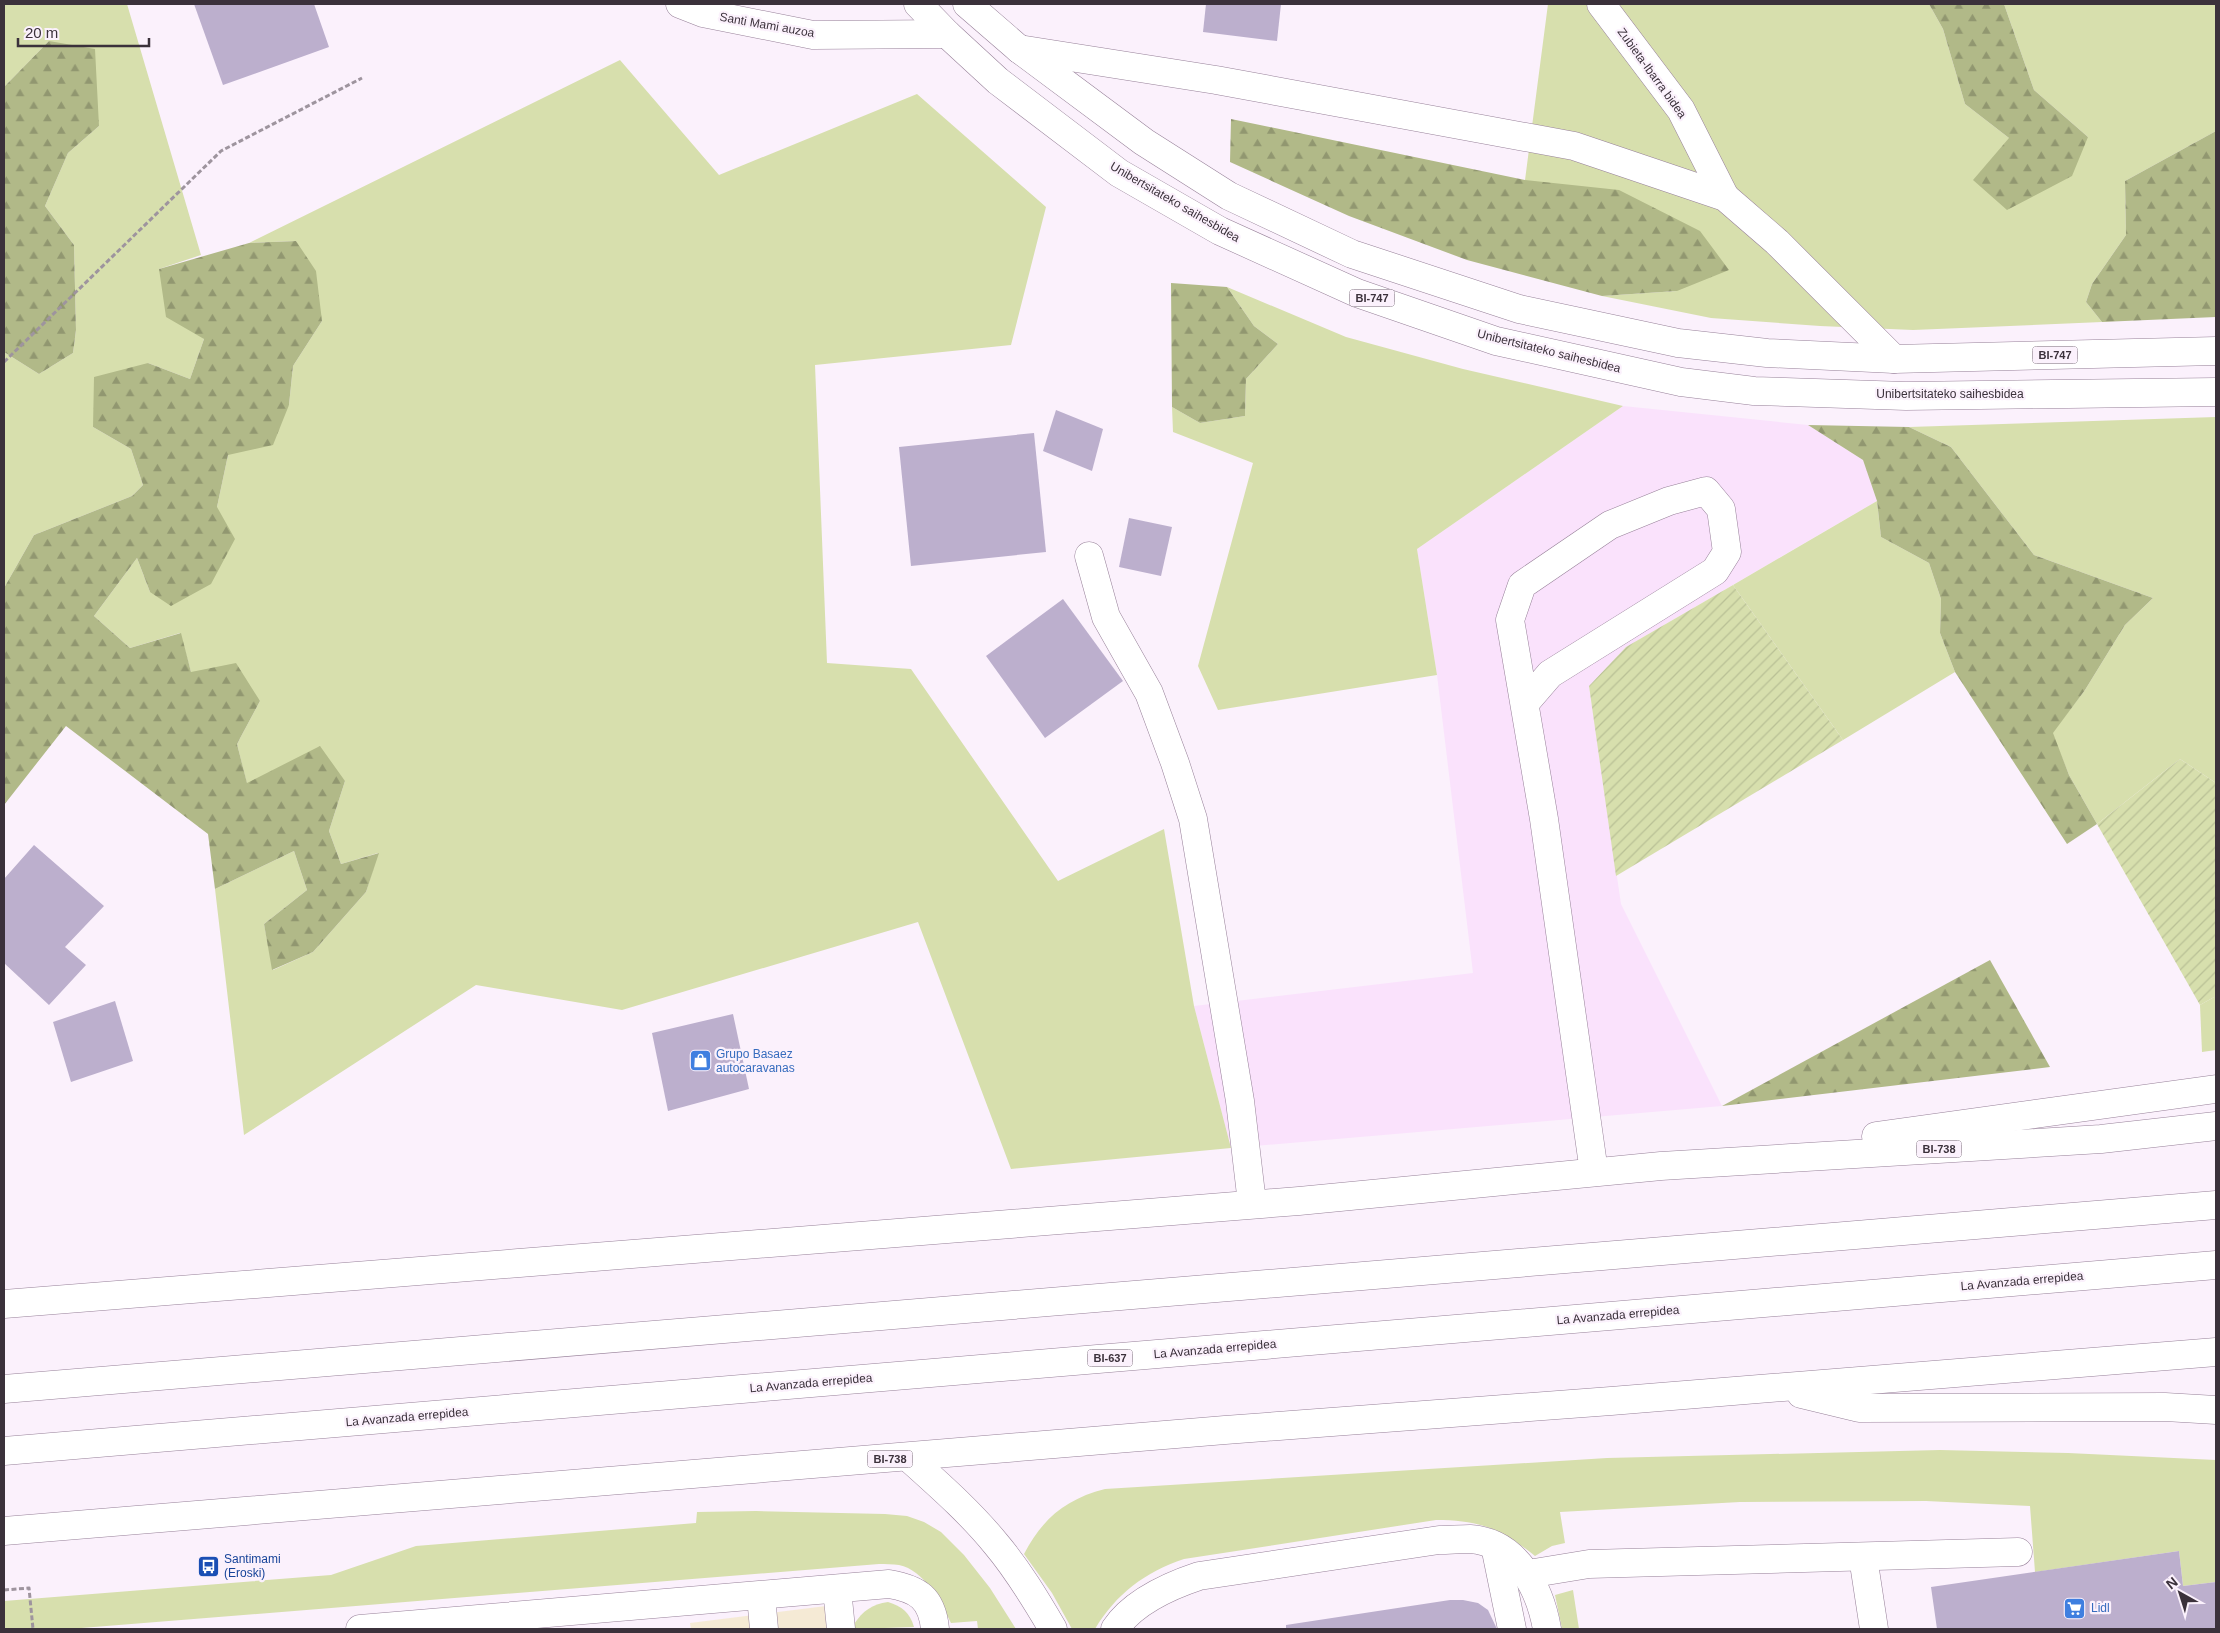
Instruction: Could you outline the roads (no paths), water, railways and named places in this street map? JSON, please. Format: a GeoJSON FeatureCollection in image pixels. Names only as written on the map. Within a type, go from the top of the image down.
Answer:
{"type":"FeatureCollection","features":[{"type":"Feature","properties":{"kind":"main road","name":"Santi Mami auzoa"},"geometry":{"type":"LineString","coordinates":[[680,4],[704,13],[813,35],[946,34]]}},
{"type":"Feature","properties":{"kind":"main road","name":"Unibertsitateko saihesbidea"},"geometry":{"type":"LineString","coordinates":[[918,4],[946,34],[998,81],[1119,173],[1220,231],[1357,293],[1496,341],[1681,382],[1754,391],[1906,396],[2216,392]]}},
{"type":"Feature","properties":{"kind":"main road","name":"BI-747"},"geometry":{"type":"LineString","coordinates":[[967,4],[1019,49],[1144,142],[1229,196],[1352,254],[1519,309],[1678,343],[1768,353],[1894,359],[2216,351]]}},
{"type":"Feature","properties":{"kind":"main road","name":"Zubieta-Ibarra bidea"},"geometry":{"type":"LineString","coordinates":[[1601,4],[1681,110],[1725,197]]}},
{"type":"Feature","properties":{"kind":"main road"},"geometry":{"type":"LineString","coordinates":[[1019,49],[1216,80],[1574,146],[1725,197],[1777,242],[1894,359]]}},
{"type":"Feature","properties":{"kind":"main road"},"geometry":{"type":"LineString","coordinates":[[1524,703],[1550,674],[1715,571],[1727,552],[1721,509],[1706,491],[1669,501],[1610,525],[1522,585],[1510,620],[1524,703],[1544,819],[1594,1172]]}},
{"type":"Feature","properties":{"kind":"main road"},"geometry":{"type":"LineString","coordinates":[[1089,556],[1106,617],[1149,693],[1193,819],[1240,1101],[1252,1203]]}},
{"type":"Feature","properties":{"kind":"main road"},"geometry":{"type":"LineString","coordinates":[[1661,1166],[2216,1089]]}},
{"type":"Feature","properties":{"kind":"main road","name":"BI-738"},"geometry":{"type":"LineString","coordinates":[[4,1304],[1252,1203],[1309,1200],[1661,1166],[2101,1139],[2216,1126]]}},
{"type":"Feature","properties":{"kind":"main road"},"geometry":{"type":"LineString","coordinates":[[4,1389],[2216,1206]]}},
{"type":"Feature","properties":{"kind":"main road","name":"La Avanzada errepidea"},"geometry":{"type":"LineString","coordinates":[[4,1451],[2216,1265]]}},
{"type":"Feature","properties":{"kind":"main road","name":"BI-738"},"geometry":{"type":"LineString","coordinates":[[4,1531],[909,1458],[1225,1430],[2216,1352]]}},
{"type":"Feature","properties":{"kind":"main road"},"geometry":{"type":"LineString","coordinates":[[1777,1388],[1859,1408],[2165,1407],[2216,1410]]}},
{"type":"Feature","properties":{"kind":"main road"},"geometry":{"type":"LineString","coordinates":[[909,1458],[954,1498],[996,1544],[1028,1588],[1054,1629]]}},
{"type":"Feature","properties":{"kind":"main road"},"geometry":{"type":"LineString","coordinates":[[1115,1629],[1147,1600],[1168,1586],[1199,1576],[1438,1540],[1471,1539],[1495,1546],[1528,1574],[1538,1591],[1547,1629]]}},
{"type":"Feature","properties":{"kind":"main road"},"geometry":{"type":"LineString","coordinates":[[1495,1546],[1512,1629]]}},
{"type":"Feature","properties":{"kind":"main road"},"geometry":{"type":"LineString","coordinates":[[1528,1574],[1589,1564],[2018,1552]]}},
{"type":"Feature","properties":{"kind":"main road"},"geometry":{"type":"LineString","coordinates":[[1863,1557],[1874,1629]]}},
{"type":"Feature","properties":{"kind":"main road"},"geometry":{"type":"LineString","coordinates":[[360,1629],[889,1584],[906,1587],[920,1594],[929,1604],[934,1615],[935,1629]]}},
{"type":"Feature","properties":{"kind":"main road"},"geometry":{"type":"LineString","coordinates":[[837,1589],[841,1629]]}},
{"type":"Feature","properties":{"kind":"main road"},"geometry":{"type":"LineString","coordinates":[[761,1596],[764,1629]]}},
{"type":"Feature","properties":{"kind":"place","name":"Grupo Basaez autocaravanas"},"geometry":{"type":"Point","coordinates":[700,1061]}},
{"type":"Feature","properties":{"kind":"place","name":"Santimami (Eroski)"},"geometry":{"type":"Point","coordinates":[208,1566]}},
{"type":"Feature","properties":{"kind":"place","name":"Lidl"},"geometry":{"type":"Point","coordinates":[2075,1608]}}]}
